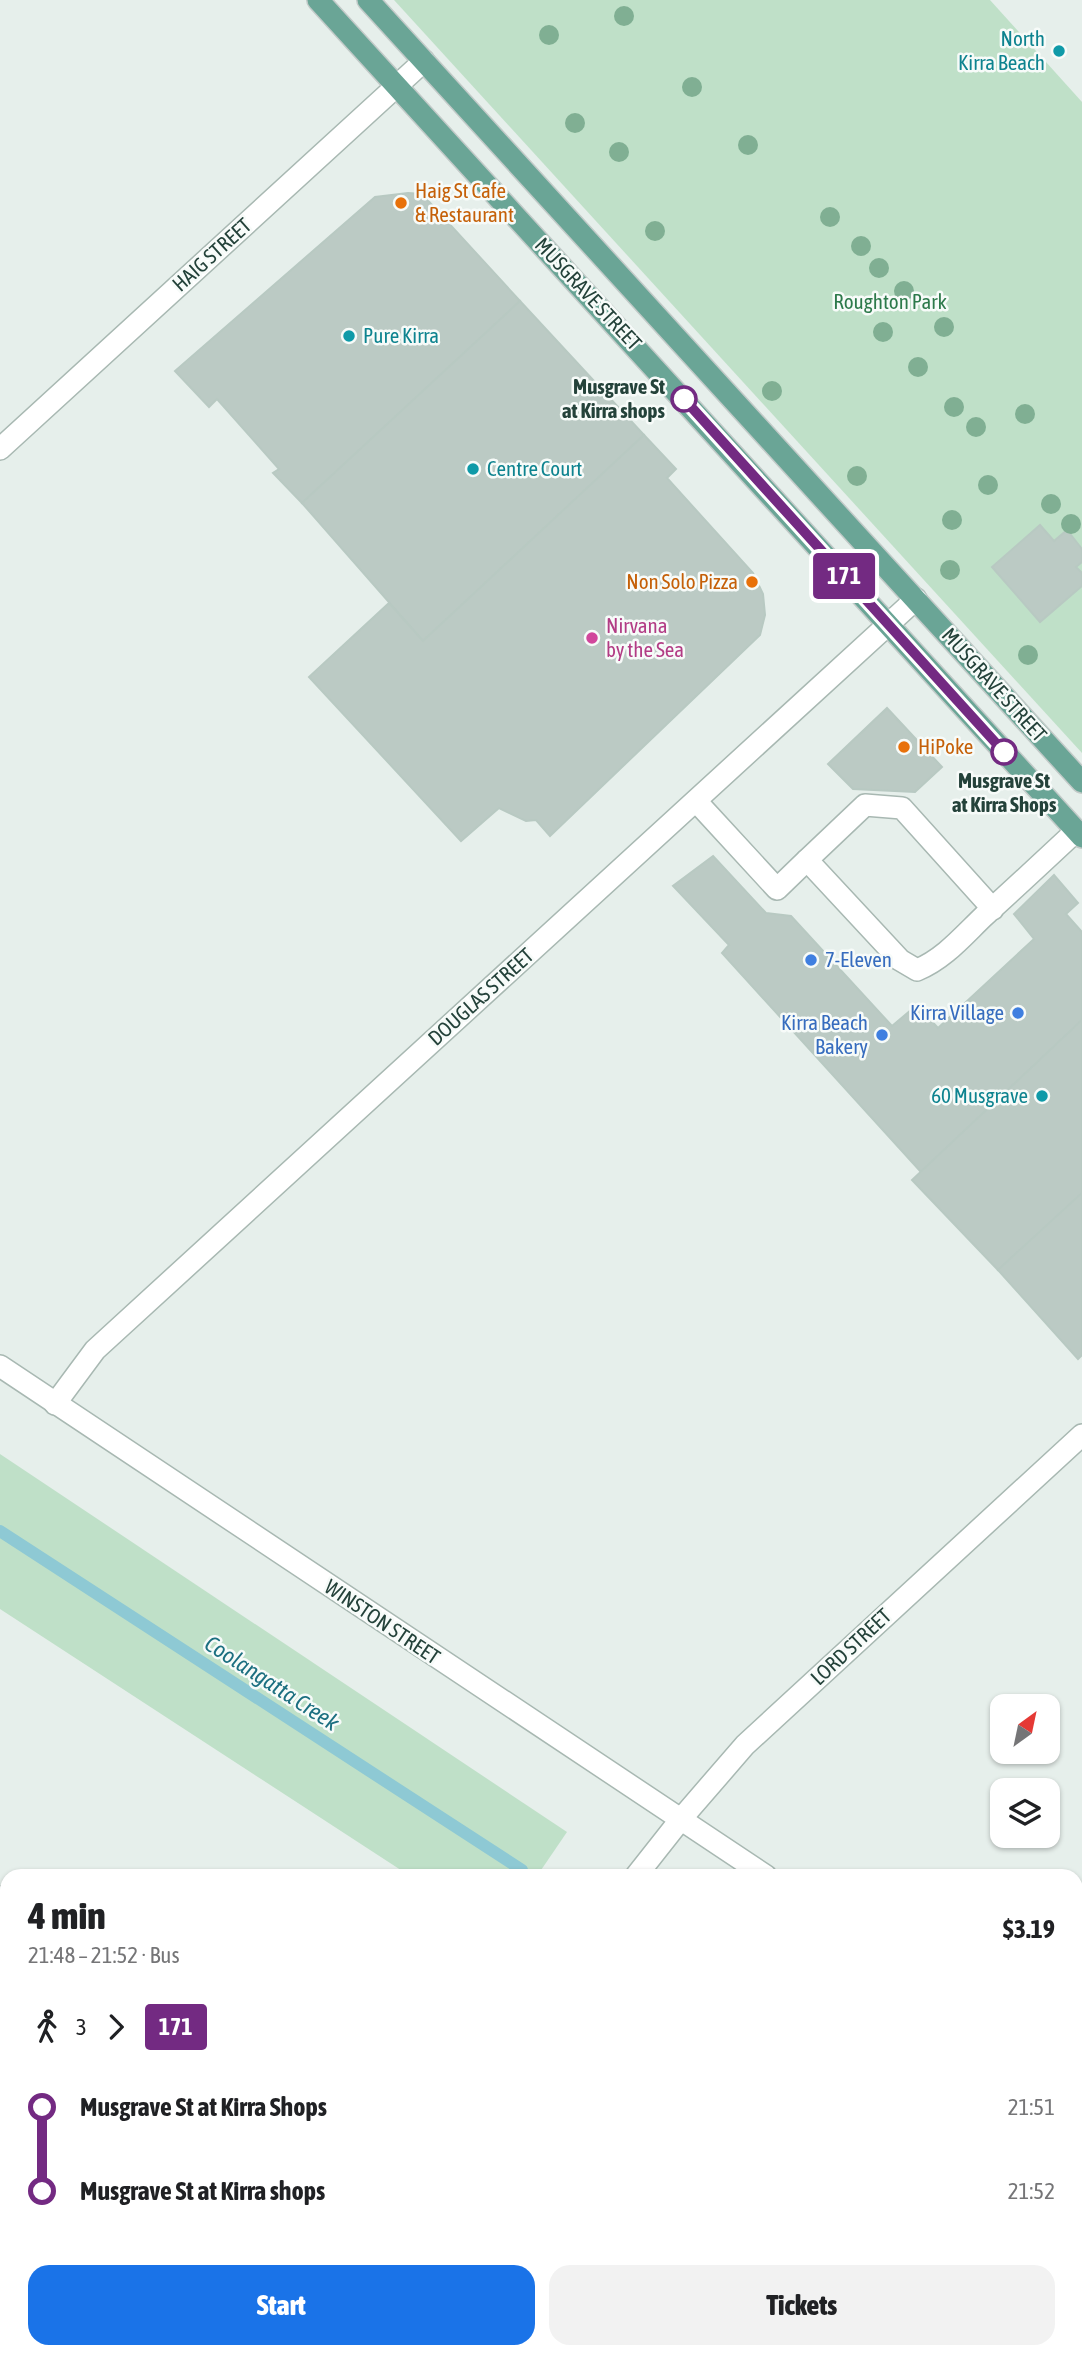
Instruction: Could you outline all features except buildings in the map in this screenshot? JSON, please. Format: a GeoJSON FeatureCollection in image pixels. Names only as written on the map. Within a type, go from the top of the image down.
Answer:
{"type":"FeatureCollection","features":[{"type":"Feature","properties":{"kind":"main road","name":"MUSGRAVE STREET"},"geometry":{"type":"LineString","coordinates":[[318,0],[1079,834]]}},
{"type":"Feature","properties":{"kind":"main road","name":"MUSGRAVE STREET"},"geometry":{"type":"LineString","coordinates":[[368,0],[1082,782]]}},
{"type":"Feature","properties":{"kind":"street","name":"HAIG STREET"},"geometry":{"type":"LineString","coordinates":[[0,449],[424,61]]}},
{"type":"Feature","properties":{"kind":"street","name":"DOUGLAS STREET"},"geometry":{"type":"LineString","coordinates":[[55,1404],[94,1349],[916,599]]}},
{"type":"Feature","properties":{"kind":"street"},"geometry":{"type":"LineString","coordinates":[[696,800],[777,889],[865,805],[902,808],[993,909]]}},
{"type":"Feature","properties":{"kind":"street"},"geometry":{"type":"LineString","coordinates":[[807,860],[900,960],[917,970],[934,963],[1079,834]]}},
{"type":"Feature","properties":{"kind":"street","name":"WINSTON STREET"},"geometry":{"type":"LineString","coordinates":[[0,1366],[755,1869]]}},
{"type":"Feature","properties":{"kind":"street","name":"LORD STREET"},"geometry":{"type":"LineString","coordinates":[[642,1869],[745,1745],[1082,1435]]}},
{"type":"Feature","properties":{"kind":"green space","name":"Roughton Park"},"geometry":{"type":"Polygon","coordinates":[[[394,0],[990,0],[1082,102],[1082,753],[394,0]]]}},
{"type":"Feature","properties":{"kind":"green space"},"geometry":{"type":"Polygon","coordinates":[[[0,1454],[567,1832],[542,1869],[399,1869],[0,1609],[0,1454]]]}},
{"type":"Feature","properties":{"kind":"waterway","name":"Coolangatta Creek"},"geometry":{"type":"LineString","coordinates":[[0,1531],[520,1869]]}},
{"type":"Feature","properties":{"kind":"bus line","name":"171"},"geometry":{"type":"LineString","coordinates":[[684,399],[1004,752]]}},
{"type":"Feature","properties":{"kind":"place","name":"North Kirra Beach"},"geometry":{"type":"Point","coordinates":[1059,51]}},
{"type":"Feature","properties":{"kind":"place","name":"Haig St Cafe & Restaurant"},"geometry":{"type":"Point","coordinates":[401,203]}},
{"type":"Feature","properties":{"kind":"place","name":"Pure Kirra"},"geometry":{"type":"Point","coordinates":[349,336]}},
{"type":"Feature","properties":{"kind":"place","name":"Musgrave St at Kirra shops"},"geometry":{"type":"Point","coordinates":[684,399]}},
{"type":"Feature","properties":{"kind":"place","name":"Centre Court"},"geometry":{"type":"Point","coordinates":[473,469]}},
{"type":"Feature","properties":{"kind":"place","name":"Non Solo Pizza"},"geometry":{"type":"Point","coordinates":[752,582]}},
{"type":"Feature","properties":{"kind":"place","name":"Nirvana by the Sea"},"geometry":{"type":"Point","coordinates":[592,638]}},
{"type":"Feature","properties":{"kind":"place","name":"HiPoke"},"geometry":{"type":"Point","coordinates":[904,747]}},
{"type":"Feature","properties":{"kind":"place","name":"Musgrave St at Kirra Shops"},"geometry":{"type":"Point","coordinates":[1004,752]}},
{"type":"Feature","properties":{"kind":"place","name":"7-Eleven"},"geometry":{"type":"Point","coordinates":[811,960]}},
{"type":"Feature","properties":{"kind":"place","name":"Kirra Village"},"geometry":{"type":"Point","coordinates":[1018,1013]}},
{"type":"Feature","properties":{"kind":"place","name":"Kirra Beach Bakery"},"geometry":{"type":"Point","coordinates":[882,1035]}},
{"type":"Feature","properties":{"kind":"place","name":"60 Musgrave"},"geometry":{"type":"Point","coordinates":[1042,1096]}}]}
